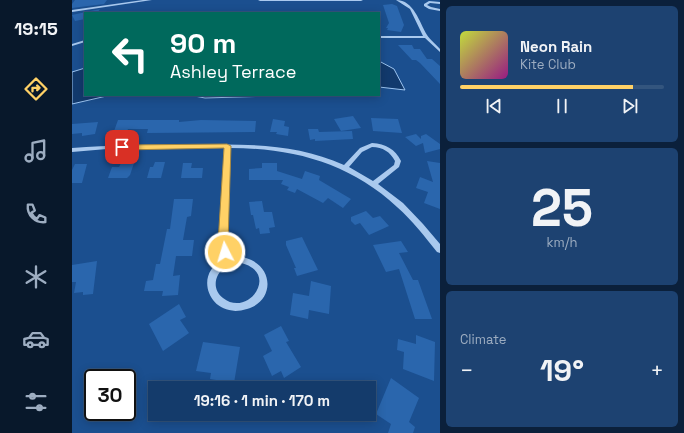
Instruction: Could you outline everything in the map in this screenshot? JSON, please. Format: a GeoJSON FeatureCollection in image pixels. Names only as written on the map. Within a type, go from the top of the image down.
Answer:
{"type":"FeatureCollection","features":[{"type":"Feature","properties":{"kind":"street"},"geometry":{"type":"LineString","coordinates":[[72,11],[150,0]]}},
{"type":"Feature","properties":{"kind":"street"},"geometry":{"type":"LineString","coordinates":[[260,0],[361,0]]}},
{"type":"Feature","properties":{"kind":"street"},"geometry":{"type":"LineString","coordinates":[[398,0],[413,8],[426,37],[440,51]]}},
{"type":"Feature","properties":{"kind":"street"},"geometry":{"type":"LineString","coordinates":[[428,7],[426,5],[427,3],[440,3]]}},
{"type":"Feature","properties":{"kind":"street"},"geometry":{"type":"LineString","coordinates":[[420,8],[428,7],[440,10]]}},
{"type":"Feature","properties":{"kind":"street"},"geometry":{"type":"LineString","coordinates":[[380,37],[426,37]]}},
{"type":"Feature","properties":{"kind":"street"},"geometry":{"type":"LineString","coordinates":[[72,45],[84,41]]}},
{"type":"Feature","properties":{"kind":"street"},"geometry":{"type":"LineString","coordinates":[[72,150],[106,147],[227,146],[270,147],[293,150],[315,156],[345,168],[375,183],[402,206],[422,226],[440,250]]}},
{"type":"Feature","properties":{"kind":"street"},"geometry":{"type":"LineString","coordinates":[[227,146],[223,243],[228,260]]}},
{"type":"Feature","properties":{"kind":"street"},"geometry":{"type":"LineString","coordinates":[[345,168],[358,152],[364,148],[378,146],[392,150],[398,161],[397,166],[375,183]]}},
{"type":"Feature","properties":{"kind":"street"},"geometry":{"type":"LineString","coordinates":[[236,259],[252,262],[258,267],[262,274],[264,282],[258,298],[243,307],[234,308],[225,305],[213,294],[211,278],[215,270],[228,260],[236,259]]}},
{"type":"Feature","properties":{"kind":"water"},"geometry":{"type":"Polygon","coordinates":[[[380,62],[394,69],[405,90],[380,87],[380,62]]]}},
{"type":"Feature","properties":{"kind":"water"},"geometry":{"type":"Polygon","coordinates":[[[84,68],[84,96],[107,96],[72,104],[72,72],[84,68]]]}},
{"type":"Feature","properties":{"kind":"water"},"geometry":{"type":"Polygon","coordinates":[[[194,96],[272,96],[205,98],[194,96]]]}},
{"type":"Feature","properties":{"kind":"building"},"geometry":{"type":"Polygon","coordinates":[[[75,0],[107,0],[104,4],[72,8],[72,4],[75,0]]]}},
{"type":"Feature","properties":{"kind":"building"},"geometry":{"type":"Polygon","coordinates":[[[392,4],[397,6],[404,25],[401,32],[387,30],[388,28],[386,28],[389,23],[383,5],[392,4]]]}},
{"type":"Feature","properties":{"kind":"building"},"geometry":{"type":"Polygon","coordinates":[[[100,9],[98,12],[86,12],[100,9]]]}},
{"type":"Feature","properties":{"kind":"building"},"geometry":{"type":"Polygon","coordinates":[[[84,12],[84,19],[75,21],[72,15],[84,12]]]}},
{"type":"Feature","properties":{"kind":"building"},"geometry":{"type":"Polygon","coordinates":[[[398,45],[412,45],[414,49],[420,49],[427,59],[432,59],[440,66],[440,84],[420,63],[416,60],[412,60],[398,45]]]}},
{"type":"Feature","properties":{"kind":"building"},"geometry":{"type":"Polygon","coordinates":[[[353,116],[361,128],[341,131],[334,119],[353,116]]]}},
{"type":"Feature","properties":{"kind":"building"},"geometry":{"type":"Polygon","coordinates":[[[371,118],[398,119],[402,133],[373,131],[371,118]]]}},
{"type":"Feature","properties":{"kind":"building"},"geometry":{"type":"Polygon","coordinates":[[[273,119],[285,121],[284,126],[289,127],[288,136],[276,134],[277,132],[270,132],[273,119]]]}},
{"type":"Feature","properties":{"kind":"building"},"geometry":{"type":"Polygon","coordinates":[[[118,120],[179,120],[179,122],[201,120],[256,121],[255,132],[147,133],[148,129],[128,129],[126,134],[113,134],[118,120]]]}},
{"type":"Feature","properties":{"kind":"building"},"geometry":{"type":"Polygon","coordinates":[[[98,122],[95,134],[82,136],[82,133],[72,134],[72,124],[98,122]]]}},
{"type":"Feature","properties":{"kind":"building"},"geometry":{"type":"Polygon","coordinates":[[[308,129],[318,129],[319,132],[352,131],[353,139],[310,140],[308,129]]]}},
{"type":"Feature","properties":{"kind":"building"},"geometry":{"type":"Polygon","coordinates":[[[416,134],[421,139],[421,136],[426,134],[440,144],[440,149],[425,153],[423,143],[416,146],[405,137],[416,134]]]}},
{"type":"Feature","properties":{"kind":"building"},"geometry":{"type":"Polygon","coordinates":[[[427,161],[440,163],[440,209],[424,203],[428,192],[416,188],[420,177],[433,182],[427,161]]]}},
{"type":"Feature","properties":{"kind":"building"},"geometry":{"type":"Polygon","coordinates":[[[155,162],[165,162],[161,178],[147,178],[150,167],[153,167],[155,162]]]}},
{"type":"Feature","properties":{"kind":"building"},"geometry":{"type":"Polygon","coordinates":[[[121,163],[134,163],[130,175],[127,178],[108,178],[112,167],[119,167],[121,163]]]}},
{"type":"Feature","properties":{"kind":"building"},"geometry":{"type":"Polygon","coordinates":[[[183,163],[192,163],[191,168],[203,168],[202,178],[181,178],[183,163]]]}},
{"type":"Feature","properties":{"kind":"building"},"geometry":{"type":"Polygon","coordinates":[[[262,163],[277,163],[277,171],[302,179],[305,171],[320,176],[319,180],[351,199],[343,208],[328,198],[323,203],[297,189],[295,193],[287,190],[289,187],[281,184],[283,180],[249,180],[249,169],[262,168],[262,163]]]}},
{"type":"Feature","properties":{"kind":"building"},"geometry":{"type":"Polygon","coordinates":[[[75,164],[87,164],[82,183],[72,183],[72,170],[75,164]]]}},
{"type":"Feature","properties":{"kind":"building"},"geometry":{"type":"Polygon","coordinates":[[[174,199],[193,199],[191,216],[187,217],[183,240],[194,240],[192,256],[176,256],[173,276],[180,275],[178,295],[162,296],[163,291],[144,291],[146,281],[153,280],[156,264],[160,264],[167,229],[170,229],[174,199]]]}},
{"type":"Feature","properties":{"kind":"building"},"geometry":{"type":"Polygon","coordinates":[[[262,201],[264,212],[272,212],[275,227],[269,228],[270,233],[260,234],[259,228],[256,229],[253,215],[251,215],[249,202],[262,201]]]}},
{"type":"Feature","properties":{"kind":"building"},"geometry":{"type":"Polygon","coordinates":[[[366,211],[373,218],[380,216],[389,226],[369,235],[360,223],[355,225],[351,221],[351,217],[366,211]]]}},
{"type":"Feature","properties":{"kind":"building"},"geometry":{"type":"Polygon","coordinates":[[[302,237],[318,270],[297,276],[294,268],[296,268],[286,245],[286,241],[302,237]]]}},
{"type":"Feature","properties":{"kind":"building"},"geometry":{"type":"Polygon","coordinates":[[[401,241],[408,252],[399,253],[413,280],[418,280],[432,319],[415,319],[399,269],[386,272],[373,245],[401,241]]]}},
{"type":"Feature","properties":{"kind":"building"},"geometry":{"type":"Polygon","coordinates":[[[97,261],[93,294],[83,295],[83,292],[74,293],[76,282],[72,282],[72,265],[97,261]]]}},
{"type":"Feature","properties":{"kind":"building"},"geometry":{"type":"Polygon","coordinates":[[[311,281],[331,286],[329,314],[309,310],[308,319],[290,315],[293,293],[309,296],[311,281]]]}},
{"type":"Feature","properties":{"kind":"building"},"geometry":{"type":"Polygon","coordinates":[[[179,304],[186,317],[180,320],[189,333],[163,351],[149,324],[179,304]]]}},
{"type":"Feature","properties":{"kind":"building"},"geometry":{"type":"Polygon","coordinates":[[[281,326],[289,341],[286,342],[301,367],[284,378],[281,371],[272,376],[263,356],[272,351],[264,335],[281,326]]]}},
{"type":"Feature","properties":{"kind":"building"},"geometry":{"type":"Polygon","coordinates":[[[416,335],[435,342],[434,381],[403,369],[404,352],[397,350],[398,339],[416,344],[416,335]]]}},
{"type":"Feature","properties":{"kind":"building"},"geometry":{"type":"Polygon","coordinates":[[[203,342],[240,347],[234,381],[210,379],[211,373],[196,371],[203,342]]]}},
{"type":"Feature","properties":{"kind":"building"},"geometry":{"type":"Polygon","coordinates":[[[391,378],[419,398],[409,422],[415,427],[413,433],[388,433],[391,424],[376,414],[391,378]]]}},
{"type":"Feature","properties":{"kind":"route"},"geometry":{"type":"LineString","coordinates":[[122,147],[227,146],[223,243],[225,252]]}}]}
